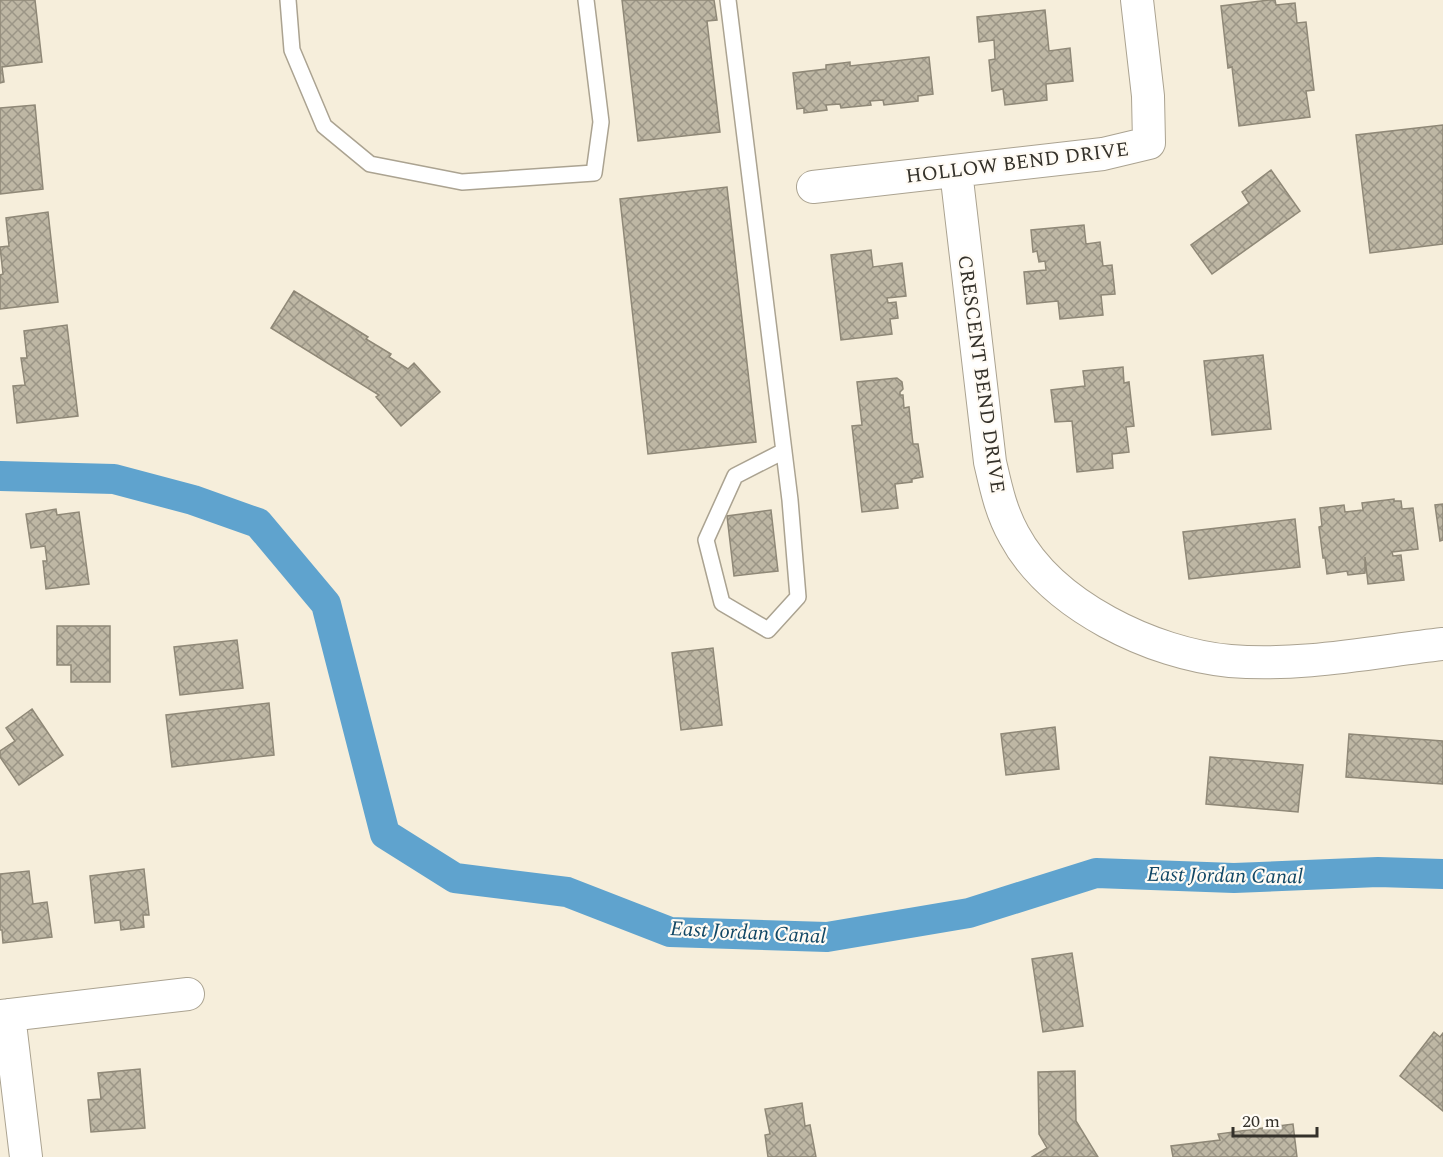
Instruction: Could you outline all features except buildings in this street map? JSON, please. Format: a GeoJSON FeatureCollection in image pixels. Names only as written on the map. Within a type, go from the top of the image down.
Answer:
{"type":"FeatureCollection","features":[{"type":"Feature","properties":{"kind":"street","name":"HOLLOW BEND DRIVE"},"geometry":{"type":"LineString","coordinates":[[813,187],[1103,154],[1149,143],[1148,96],[1137,0]]}},
{"type":"Feature","properties":{"kind":"street","name":"CRESCENT BEND DRIVE"},"geometry":{"type":"LineString","coordinates":[[956,171],[994,481],[998,500],[1015,536],[1037,567],[1065,594],[1103,619],[1144,640],[1186,654],[1230,661],[1272,662],[1443,644]]}},
{"type":"Feature","properties":{"kind":"street"},"geometry":{"type":"LineString","coordinates":[[26,1157],[5,1016],[188,994]]}},
{"type":"Feature","properties":{"kind":"lane"},"geometry":{"type":"LineString","coordinates":[[288,0],[292,50],[324,126],[369,164],[462,182],[594,173],[601,122],[586,0]]}},
{"type":"Feature","properties":{"kind":"lane"},"geometry":{"type":"LineString","coordinates":[[728,0],[784,451],[798,597],[768,630],[722,603],[706,540],[735,476],[784,451]]}},
{"type":"Feature","properties":{"kind":"waterway","name":"East Jordan Canal"},"geometry":{"type":"LineString","coordinates":[[0,476],[114,479],[193,500],[258,523],[326,604],[385,834],[455,878],[567,892],[670,932],[827,937],[969,913],[1096,873],[1234,878],[1378,872],[1443,874]]}}]}
